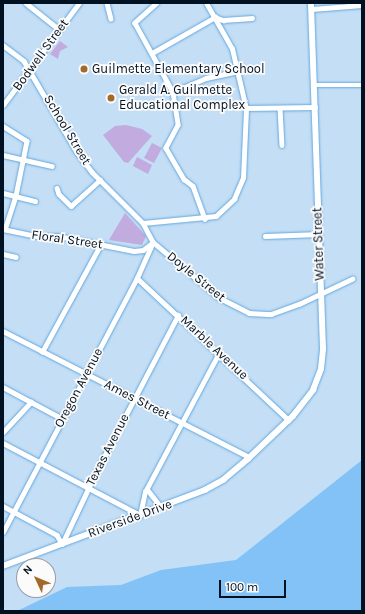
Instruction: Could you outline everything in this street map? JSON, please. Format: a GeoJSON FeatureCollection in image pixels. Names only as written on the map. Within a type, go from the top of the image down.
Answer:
{"type":"FeatureCollection","features":[{"type":"Feature","properties":{"kind":"main road","name":"Water Street"},"geometry":{"type":"LineString","coordinates":[[249,457],[289,420],[313,390],[320,369],[323,348],[312,6]]}},
{"type":"Feature","properties":{"kind":"main road","name":"Riverside Drive"},"geometry":{"type":"LineString","coordinates":[[3,566],[211,487],[249,457]]}},
{"type":"Feature","properties":{"kind":"street"},"geometry":{"type":"LineString","coordinates":[[26,3],[60,30]]}},
{"type":"Feature","properties":{"kind":"street","name":"Bodwell Street"},"geometry":{"type":"LineString","coordinates":[[3,105],[79,3]]}},
{"type":"Feature","properties":{"kind":"street"},"geometry":{"type":"LineString","coordinates":[[107,3],[111,19]]}},
{"type":"Feature","properties":{"kind":"street"},"geometry":{"type":"LineString","coordinates":[[156,3],[135,23],[173,92],[178,125],[166,148],[184,179],[193,186],[204,219]]}},
{"type":"Feature","properties":{"kind":"street"},"geometry":{"type":"LineString","coordinates":[[143,223],[204,219],[216,216],[234,199],[238,190],[245,163],[246,108],[238,71],[230,44],[206,3]]}},
{"type":"Feature","properties":{"kind":"street"},"geometry":{"type":"LineString","coordinates":[[312,6],[362,5]]}},
{"type":"Feature","properties":{"kind":"street"},"geometry":{"type":"LineString","coordinates":[[152,53],[215,17]]}},
{"type":"Feature","properties":{"kind":"street"},"geometry":{"type":"LineString","coordinates":[[215,17],[223,20],[252,18]]}},
{"type":"Feature","properties":{"kind":"street","name":"School Street"},"geometry":{"type":"LineString","coordinates":[[3,46],[24,61],[77,152],[100,180],[143,223],[153,242]]}},
{"type":"Feature","properties":{"kind":"street"},"geometry":{"type":"LineString","coordinates":[[173,92],[206,78],[238,71]]}},
{"type":"Feature","properties":{"kind":"street"},"geometry":{"type":"LineString","coordinates":[[315,85],[362,85]]}},
{"type":"Feature","properties":{"kind":"street"},"geometry":{"type":"LineString","coordinates":[[246,108],[315,107]]}},
{"type":"Feature","properties":{"kind":"street"},"geometry":{"type":"LineString","coordinates":[[280,108],[282,145]]}},
{"type":"Feature","properties":{"kind":"street"},"geometry":{"type":"LineString","coordinates":[[3,126],[27,139],[16,196],[4,229]]}},
{"type":"Feature","properties":{"kind":"street"},"geometry":{"type":"LineString","coordinates":[[3,155],[52,166]]}},
{"type":"Feature","properties":{"kind":"street"},"geometry":{"type":"LineString","coordinates":[[57,188],[59,194],[71,206],[100,180]]}},
{"type":"Feature","properties":{"kind":"street"},"geometry":{"type":"LineString","coordinates":[[3,193],[35,201]]}},
{"type":"Feature","properties":{"kind":"street","name":"Floral Street"},"geometry":{"type":"LineString","coordinates":[[4,229],[36,236],[58,236],[143,250],[153,242]]}},
{"type":"Feature","properties":{"kind":"street"},"geometry":{"type":"LineString","coordinates":[[265,236],[319,234]]}},
{"type":"Feature","properties":{"kind":"street","name":"Oregon Avenue"},"geometry":{"type":"LineString","coordinates":[[3,532],[137,278],[153,242]]}},
{"type":"Feature","properties":{"kind":"street","name":"Doyle Street"},"geometry":{"type":"LineString","coordinates":[[153,242],[218,297],[249,313],[258,315],[281,312],[352,279]]}},
{"type":"Feature","properties":{"kind":"street"},"geometry":{"type":"LineString","coordinates":[[42,352],[101,244]]}},
{"type":"Feature","properties":{"kind":"street"},"geometry":{"type":"LineString","coordinates":[[3,254],[16,257]]}},
{"type":"Feature","properties":{"kind":"street","name":"Marble Avenue"},"geometry":{"type":"LineString","coordinates":[[137,278],[289,420]]}},
{"type":"Feature","properties":{"kind":"street","name":"Texas Avenue"},"geometry":{"type":"LineString","coordinates":[[62,544],[88,488],[178,315]]}},
{"type":"Feature","properties":{"kind":"street","name":"Ames Street"},"geometry":{"type":"LineString","coordinates":[[3,331],[249,457]]}},
{"type":"Feature","properties":{"kind":"street"},"geometry":{"type":"LineString","coordinates":[[3,442],[140,515],[141,503],[147,489],[219,353]]}},
{"type":"Feature","properties":{"kind":"street"},"geometry":{"type":"LineString","coordinates":[[3,387],[63,419]]}},
{"type":"Feature","properties":{"kind":"street"},"geometry":{"type":"LineString","coordinates":[[3,432],[31,402]]}},
{"type":"Feature","properties":{"kind":"street"},"geometry":{"type":"LineString","coordinates":[[147,489],[161,507]]}},
{"type":"Feature","properties":{"kind":"street"},"geometry":{"type":"LineString","coordinates":[[3,506],[57,535],[62,544]]}},
{"type":"Feature","properties":{"kind":"shaded area"},"geometry":{"type":"Polygon","coordinates":[[[60,41],[68,47],[60,51],[58,59],[50,54],[60,41]]]}},
{"type":"Feature","properties":{"kind":"shaded area"},"geometry":{"type":"Polygon","coordinates":[[[126,125],[142,129],[152,136],[128,163],[124,162],[103,135],[115,126],[126,125]]]}},
{"type":"Feature","properties":{"kind":"shaded area"},"geometry":{"type":"Polygon","coordinates":[[[152,143],[162,148],[154,163],[144,158],[152,143]]]}},
{"type":"Feature","properties":{"kind":"shaded area"},"geometry":{"type":"Polygon","coordinates":[[[137,157],[152,165],[148,174],[133,166],[137,157]]]}},
{"type":"Feature","properties":{"kind":"shaded area"},"geometry":{"type":"Polygon","coordinates":[[[125,213],[146,236],[142,245],[109,240],[125,213]]]}},
{"type":"Feature","properties":{"kind":"water"},"geometry":{"type":"Polygon","coordinates":[[[362,460],[362,611],[17,611],[44,598],[56,598],[56,592],[67,587],[121,585],[161,570],[236,560],[362,460]]]}},
{"type":"Feature","properties":{"kind":"place","name":"Guilmette Elementary School"},"geometry":{"type":"Point","coordinates":[84,69]}},
{"type":"Feature","properties":{"kind":"place","name":"Gerald A. Guilmette Educational Complex"},"geometry":{"type":"Point","coordinates":[111,98]}}]}
